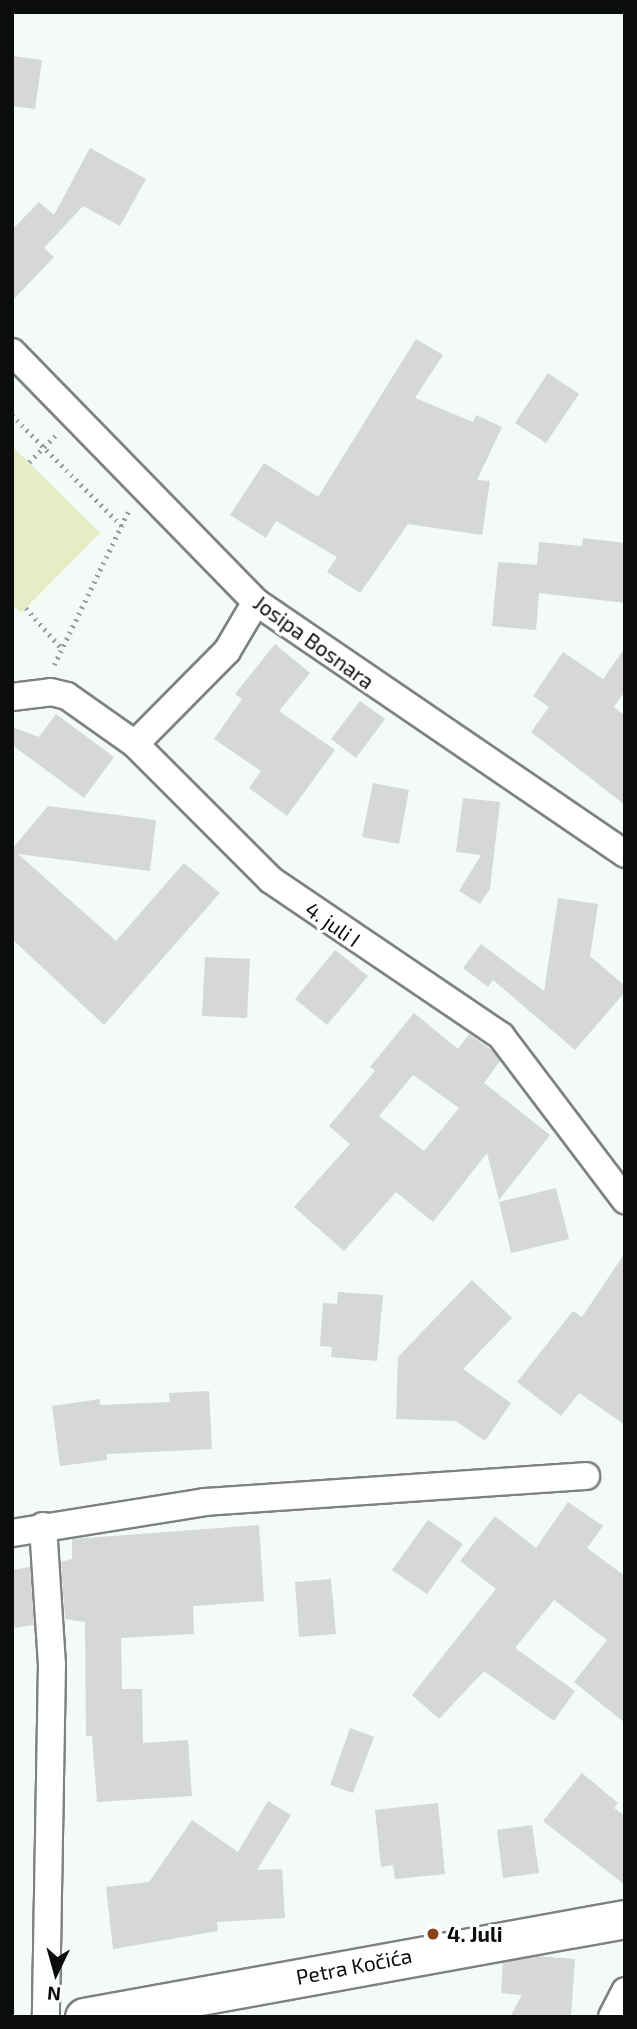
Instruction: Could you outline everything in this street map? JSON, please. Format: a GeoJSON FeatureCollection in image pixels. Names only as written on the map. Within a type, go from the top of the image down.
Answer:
{"type":"FeatureCollection","features":[{"type":"Feature","properties":{"kind":"street","name":"Josipa Bosnara"},"geometry":{"type":"LineString","coordinates":[[12,352],[256,603],[625,854]]}},
{"type":"Feature","properties":{"kind":"street"},"geometry":{"type":"LineString","coordinates":[[135,744],[227,651],[256,603]]}},
{"type":"Feature","properties":{"kind":"street","name":"4. juli I"},"geometry":{"type":"LineString","coordinates":[[12,697],[41,692],[66,696],[135,744],[271,880],[501,1036],[625,1200]]}},
{"type":"Feature","properties":{"kind":"street"},"geometry":{"type":"LineString","coordinates":[[12,1533],[205,1502],[586,1476]]}},
{"type":"Feature","properties":{"kind":"street"},"geometry":{"type":"LineString","coordinates":[[43,1527],[52,1664],[46,2017]]}},
{"type":"Feature","properties":{"kind":"street","name":"Petra Kočića"},"geometry":{"type":"LineString","coordinates":[[84,2017],[625,1919]]}},
{"type":"Feature","properties":{"kind":"street"},"geometry":{"type":"LineString","coordinates":[[612,2017],[625,1990]]}},
{"type":"Feature","properties":{"kind":"path"},"geometry":{"type":"LineString","coordinates":[[12,415],[122,526]]}},
{"type":"Feature","properties":{"kind":"path"},"geometry":{"type":"LineString","coordinates":[[41,692],[142,483]]}},
{"type":"Feature","properties":{"kind":"path"},"geometry":{"type":"LineString","coordinates":[[26,608],[62,649]]}},
{"type":"Feature","properties":{"kind":"green space"},"geometry":{"type":"Polygon","coordinates":[[[12,446],[100,533],[21,613],[12,604],[12,446]]]}},
{"type":"Feature","properties":{"kind":"building"},"geometry":{"type":"Polygon","coordinates":[[[12,56],[42,60],[35,109],[12,106],[12,56]]]}},
{"type":"Feature","properties":{"kind":"building"},"geometry":{"type":"Polygon","coordinates":[[[90,148],[146,179],[120,226],[83,206],[44,248],[54,257],[12,301],[12,230],[39,202],[54,215],[90,148]]]}},
{"type":"Feature","properties":{"kind":"building"},"geometry":{"type":"Polygon","coordinates":[[[416,339],[443,355],[415,398],[473,422],[476,415],[502,427],[477,480],[490,481],[482,535],[408,524],[360,593],[327,572],[337,557],[276,521],[266,538],[230,515],[264,463],[318,497],[416,339]]]}},
{"type":"Feature","properties":{"kind":"building"},"geometry":{"type":"Polygon","coordinates":[[[548,373],[579,394],[546,443],[515,423],[548,373]]]}},
{"type":"Feature","properties":{"kind":"building"},"geometry":{"type":"Polygon","coordinates":[[[583,538],[625,543],[625,603],[539,593],[536,630],[492,626],[498,562],[537,565],[539,542],[582,546],[583,538]]]}},
{"type":"Feature","properties":{"kind":"building"},"geometry":{"type":"Polygon","coordinates":[[[275,644],[310,673],[279,711],[335,750],[287,816],[249,788],[261,771],[214,739],[242,699],[235,694],[275,644]]]}},
{"type":"Feature","properties":{"kind":"building"},"geometry":{"type":"Polygon","coordinates":[[[625,648],[625,691],[614,707],[625,716],[625,805],[531,732],[549,707],[533,696],[563,652],[603,679],[625,648]]]}},
{"type":"Feature","properties":{"kind":"building"},"geometry":{"type":"Polygon","coordinates":[[[360,701],[385,719],[356,758],[331,739],[360,701]]]}},
{"type":"Feature","properties":{"kind":"building"},"geometry":{"type":"Polygon","coordinates":[[[56,714],[114,757],[84,798],[12,745],[12,727],[39,737],[56,714]]]}},
{"type":"Feature","properties":{"kind":"building"},"geometry":{"type":"Polygon","coordinates":[[[373,783],[409,790],[399,844],[362,837],[373,783]]]}},
{"type":"Feature","properties":{"kind":"building"},"geometry":{"type":"Polygon","coordinates":[[[463,798],[500,802],[490,889],[480,904],[459,891],[481,855],[456,852],[463,798]]]}},
{"type":"Feature","properties":{"kind":"building"},"geometry":{"type":"Polygon","coordinates":[[[48,806],[156,820],[150,871],[18,854],[116,941],[184,863],[220,893],[104,1025],[12,939],[12,849],[48,806]]]}},
{"type":"Feature","properties":{"kind":"building"},"geometry":{"type":"Polygon","coordinates":[[[558,898],[598,904],[590,956],[625,986],[625,992],[575,1050],[493,980],[488,987],[463,968],[481,944],[544,991],[558,898]]]}},
{"type":"Feature","properties":{"kind":"building"},"geometry":{"type":"Polygon","coordinates":[[[335,950],[368,976],[327,1025],[295,999],[335,950]]]}},
{"type":"Feature","properties":{"kind":"building"},"geometry":{"type":"Polygon","coordinates":[[[205,957],[250,959],[247,1018],[202,1016],[205,957]]]}},
{"type":"Feature","properties":{"kind":"building"},"geometry":{"type":"Polygon","coordinates":[[[414,1013],[458,1049],[469,1034],[493,1051],[500,1061],[484,1083],[550,1135],[499,1200],[487,1153],[433,1222],[396,1192],[344,1251],[294,1207],[350,1144],[329,1126],[375,1071],[370,1067],[414,1013]],[[413,1075],[379,1116],[424,1151],[459,1108],[413,1075]]]}},
{"type":"Feature","properties":{"kind":"building"},"geometry":{"type":"Polygon","coordinates":[[[556,1188],[569,1239],[511,1253],[499,1202],[556,1188]]]}},
{"type":"Feature","properties":{"kind":"building"},"geometry":{"type":"Polygon","coordinates":[[[625,1253],[625,1425],[579,1393],[561,1416],[517,1382],[573,1311],[582,1317],[625,1253]]]}},
{"type":"Feature","properties":{"kind":"building"},"geometry":{"type":"Polygon","coordinates":[[[472,1280],[512,1318],[463,1369],[511,1403],[485,1441],[456,1421],[396,1419],[398,1357],[472,1280]]]}},
{"type":"Feature","properties":{"kind":"building"},"geometry":{"type":"Polygon","coordinates":[[[338,1292],[383,1295],[377,1361],[331,1357],[332,1347],[320,1346],[323,1303],[337,1304],[338,1292]]]}},
{"type":"Feature","properties":{"kind":"building"},"geometry":{"type":"Polygon","coordinates":[[[209,1391],[212,1449],[107,1454],[107,1460],[60,1466],[52,1406],[100,1399],[100,1405],[170,1402],[169,1393],[209,1391]]]}},
{"type":"Feature","properties":{"kind":"building"},"geometry":{"type":"Polygon","coordinates":[[[568,1502],[603,1526],[587,1548],[625,1576],[625,1723],[574,1682],[607,1640],[554,1600],[515,1648],[575,1691],[554,1721],[484,1671],[439,1719],[412,1695],[496,1589],[460,1561],[495,1516],[536,1548],[568,1502]]]}},
{"type":"Feature","properties":{"kind":"building"},"geometry":{"type":"Polygon","coordinates":[[[428,1520],[463,1544],[427,1594],[392,1570],[428,1520]]]}},
{"type":"Feature","properties":{"kind":"building"},"geometry":{"type":"Polygon","coordinates":[[[259,1525],[264,1601],[193,1606],[194,1634],[121,1638],[122,1689],[142,1689],[143,1743],[188,1740],[192,1796],[97,1802],[92,1736],[86,1736],[85,1622],[65,1619],[61,1562],[72,1559],[72,1539],[259,1525]]]}},
{"type":"Feature","properties":{"kind":"building"},"geometry":{"type":"Polygon","coordinates":[[[30,1567],[34,1625],[12,1628],[12,1570],[30,1567]]]}},
{"type":"Feature","properties":{"kind":"building"},"geometry":{"type":"Polygon","coordinates":[[[331,1579],[336,1634],[299,1637],[295,1582],[331,1579]]]}},
{"type":"Feature","properties":{"kind":"building"},"geometry":{"type":"Polygon","coordinates":[[[350,1728],[374,1737],[353,1793],[330,1785],[350,1728]]]}},
{"type":"Feature","properties":{"kind":"building"},"geometry":{"type":"Polygon","coordinates":[[[582,1773],[618,1803],[614,1808],[625,1816],[625,1885],[543,1821],[582,1773]]]}},
{"type":"Feature","properties":{"kind":"building"},"geometry":{"type":"Polygon","coordinates":[[[268,1801],[291,1815],[257,1870],[282,1869],[285,1918],[217,1922],[218,1931],[113,1949],[106,1887],[149,1882],[192,1820],[238,1852],[268,1801]]]}},
{"type":"Feature","properties":{"kind":"building"},"geometry":{"type":"Polygon","coordinates":[[[438,1803],[445,1874],[395,1879],[393,1865],[381,1867],[375,1810],[438,1803]]]}},
{"type":"Feature","properties":{"kind":"building"},"geometry":{"type":"Polygon","coordinates":[[[532,1825],[539,1873],[503,1878],[497,1830],[532,1825]]]}},
{"type":"Feature","properties":{"kind":"building"},"geometry":{"type":"Polygon","coordinates":[[[537,1956],[575,1959],[571,2017],[510,2017],[522,1995],[501,1993],[503,1962],[537,1956]]]}},
{"type":"Feature","properties":{"kind":"place","name":"4. Juli"},"geometry":{"type":"Point","coordinates":[433,1934]}}]}
